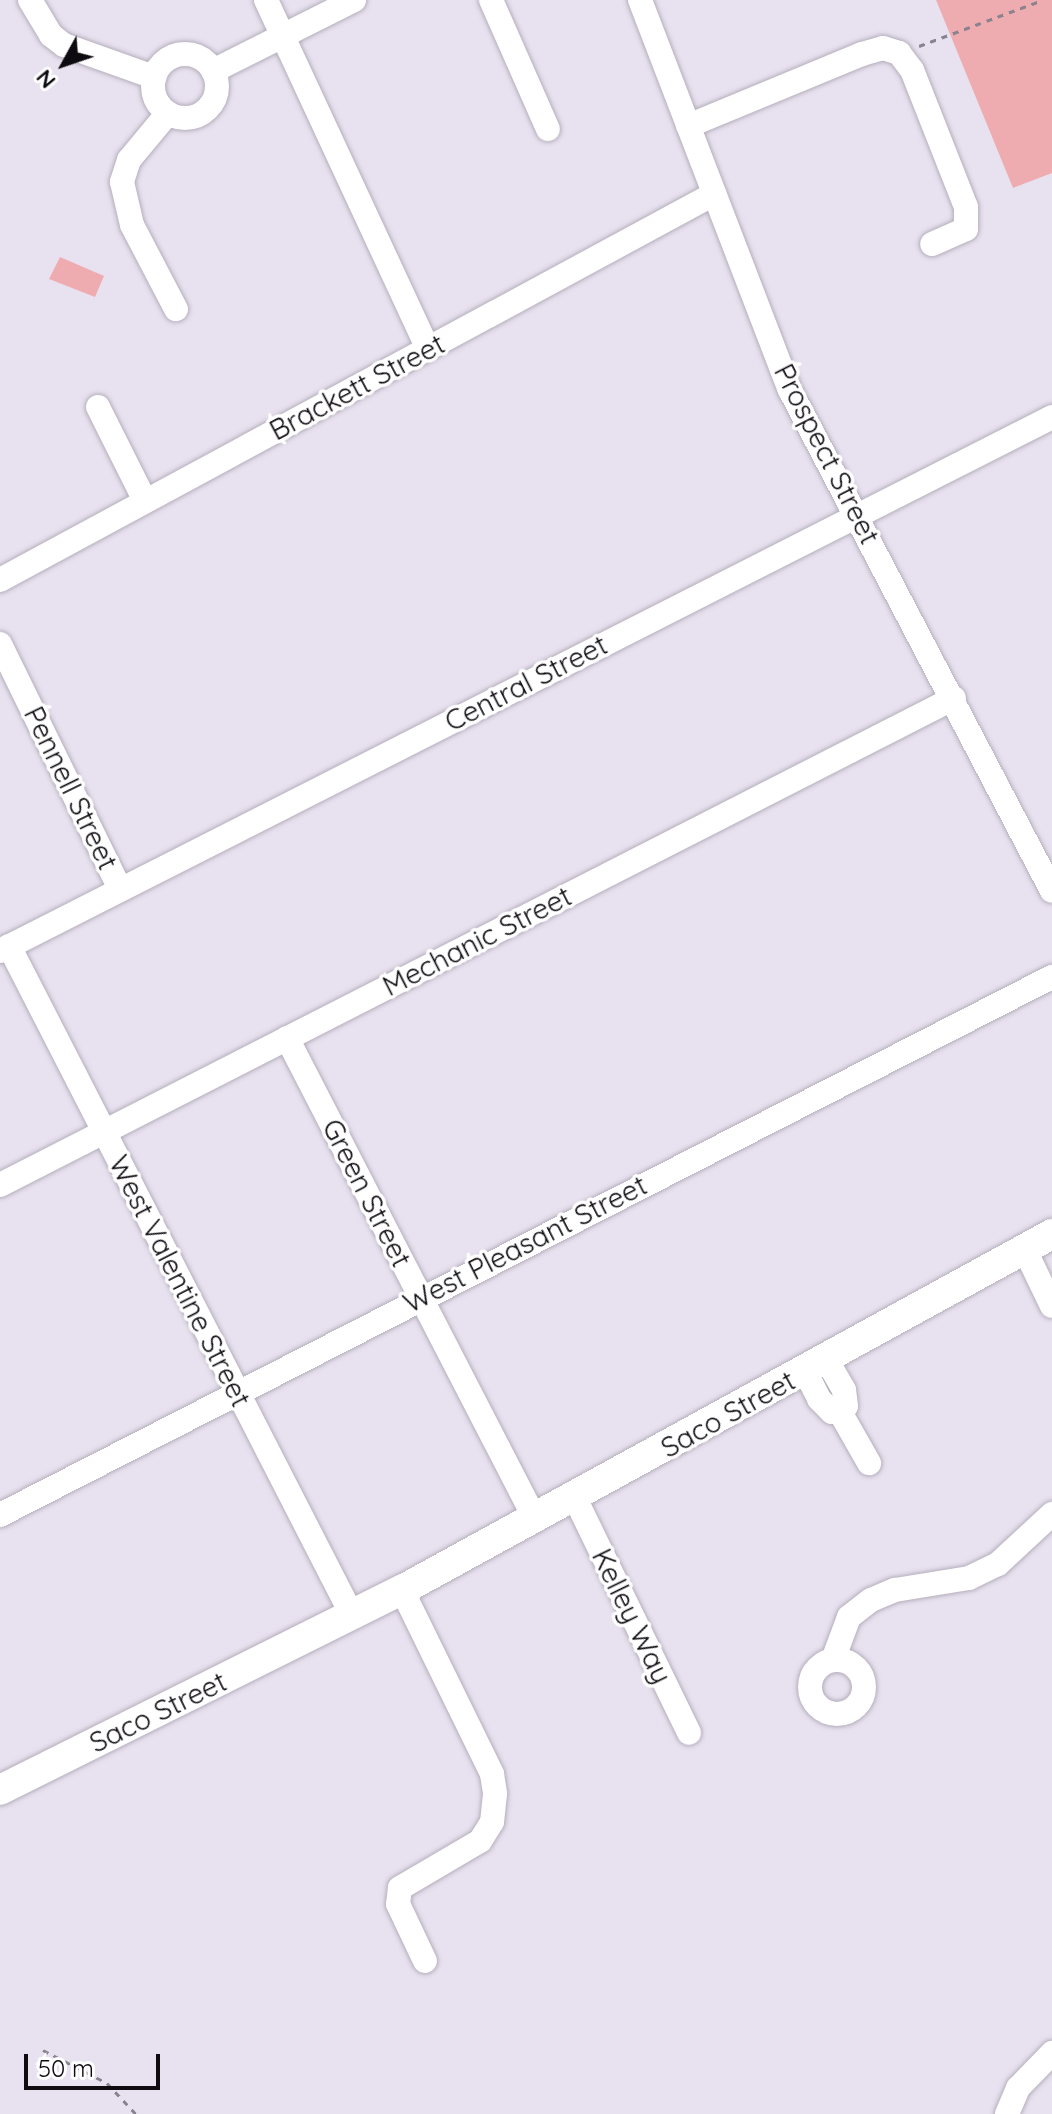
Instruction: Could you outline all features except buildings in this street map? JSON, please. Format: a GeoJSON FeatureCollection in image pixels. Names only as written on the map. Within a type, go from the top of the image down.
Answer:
{"type":"FeatureCollection","features":[{"type":"Feature","properties":{"kind":"main road","name":"Saco Street"},"geometry":{"type":"LineString","coordinates":[[0,1790],[402,1590],[575,1498],[1052,1234]]}},
{"type":"Feature","properties":{"kind":"street"},"geometry":{"type":"LineString","coordinates":[[30,0],[46,29],[64,45],[154,77]]}},
{"type":"Feature","properties":{"kind":"street"},"geometry":{"type":"LineString","coordinates":[[266,0],[428,349]]}},
{"type":"Feature","properties":{"kind":"street"},"geometry":{"type":"LineString","coordinates":[[213,71],[354,0]]}},
{"type":"Feature","properties":{"kind":"street"},"geometry":{"type":"LineString","coordinates":[[491,0],[548,129]]}},
{"type":"Feature","properties":{"kind":"street","name":"Prospect Street"},"geometry":{"type":"LineString","coordinates":[[640,0],[790,390],[954,698],[1052,891]]}},
{"type":"Feature","properties":{"kind":"street"},"geometry":{"type":"LineString","coordinates":[[688,126],[862,54],[883,48],[899,53],[912,70],[966,207],[966,229],[932,244]]}},
{"type":"Feature","properties":{"kind":"street"},"geometry":{"type":"LineString","coordinates":[[176,56],[197,57],[213,71],[216,91],[206,109],[188,118],[168,113],[155,97],[154,77],[176,56]]}},
{"type":"Feature","properties":{"kind":"street"},"geometry":{"type":"LineString","coordinates":[[168,113],[129,160],[122,182],[132,225],[176,309]]}},
{"type":"Feature","properties":{"kind":"street","name":"Brackett Street"},"geometry":{"type":"LineString","coordinates":[[0,580],[714,194]]}},
{"type":"Feature","properties":{"kind":"street"},"geometry":{"type":"LineString","coordinates":[[98,407],[145,501]]}},
{"type":"Feature","properties":{"kind":"street","name":"Central Street"},"geometry":{"type":"LineString","coordinates":[[5,949],[1052,417]]}},
{"type":"Feature","properties":{"kind":"street","name":"Pennell Street"},"geometry":{"type":"LineString","coordinates":[[0,644],[120,889]]}},
{"type":"Feature","properties":{"kind":"street","name":"Mechanic Street"},"geometry":{"type":"LineString","coordinates":[[0,1185],[954,698]]}},
{"type":"Feature","properties":{"kind":"street","name":"West Valentine Street"},"geometry":{"type":"LineString","coordinates":[[5,949],[352,1615]]}},
{"type":"Feature","properties":{"kind":"street","name":"West Pleasant Street"},"geometry":{"type":"LineString","coordinates":[[0,1515],[421,1296],[1052,977]]}},
{"type":"Feature","properties":{"kind":"street","name":"Green Street"},"geometry":{"type":"LineString","coordinates":[[287,1038],[535,1519]]}},
{"type":"Feature","properties":{"kind":"street"},"geometry":{"type":"LineString","coordinates":[[1025,1250],[1052,1306]]}},
{"type":"Feature","properties":{"kind":"street"},"geometry":{"type":"LineString","coordinates":[[815,1365],[819,1399],[832,1412],[840,1412],[869,1463]]}},
{"type":"Feature","properties":{"kind":"street","name":"Kelley Way"},"geometry":{"type":"LineString","coordinates":[[575,1498],[689,1733]]}},
{"type":"Feature","properties":{"kind":"street"},"geometry":{"type":"LineString","coordinates":[[833,1660],[849,1617],[871,1600],[895,1590],[969,1578],[998,1564],[1052,1514]]}},
{"type":"Feature","properties":{"kind":"street"},"geometry":{"type":"LineString","coordinates":[[402,1590],[492,1774],[495,1794],[492,1822],[480,1841],[400,1888],[398,1904],[425,1961]]}},
{"type":"Feature","properties":{"kind":"street"},"geometry":{"type":"LineString","coordinates":[[1007,2114],[1018,2088],[1052,2053]]}},
{"type":"Feature","properties":{"kind":"path"},"geometry":{"type":"LineString","coordinates":[[899,53],[1043,0]]}},
{"type":"Feature","properties":{"kind":"path"},"geometry":{"type":"LineString","coordinates":[[43,2050],[107,2083],[136,2114]]}},
{"type":"Feature","properties":{"kind":"shaded area"},"geometry":{"type":"Polygon","coordinates":[[[936,0],[1052,0],[1052,173],[1013,188],[936,0]]]}},
{"type":"Feature","properties":{"kind":"shaded area"},"geometry":{"type":"Polygon","coordinates":[[[60,257],[104,276],[95,297],[49,279],[60,257]]]}}]}
